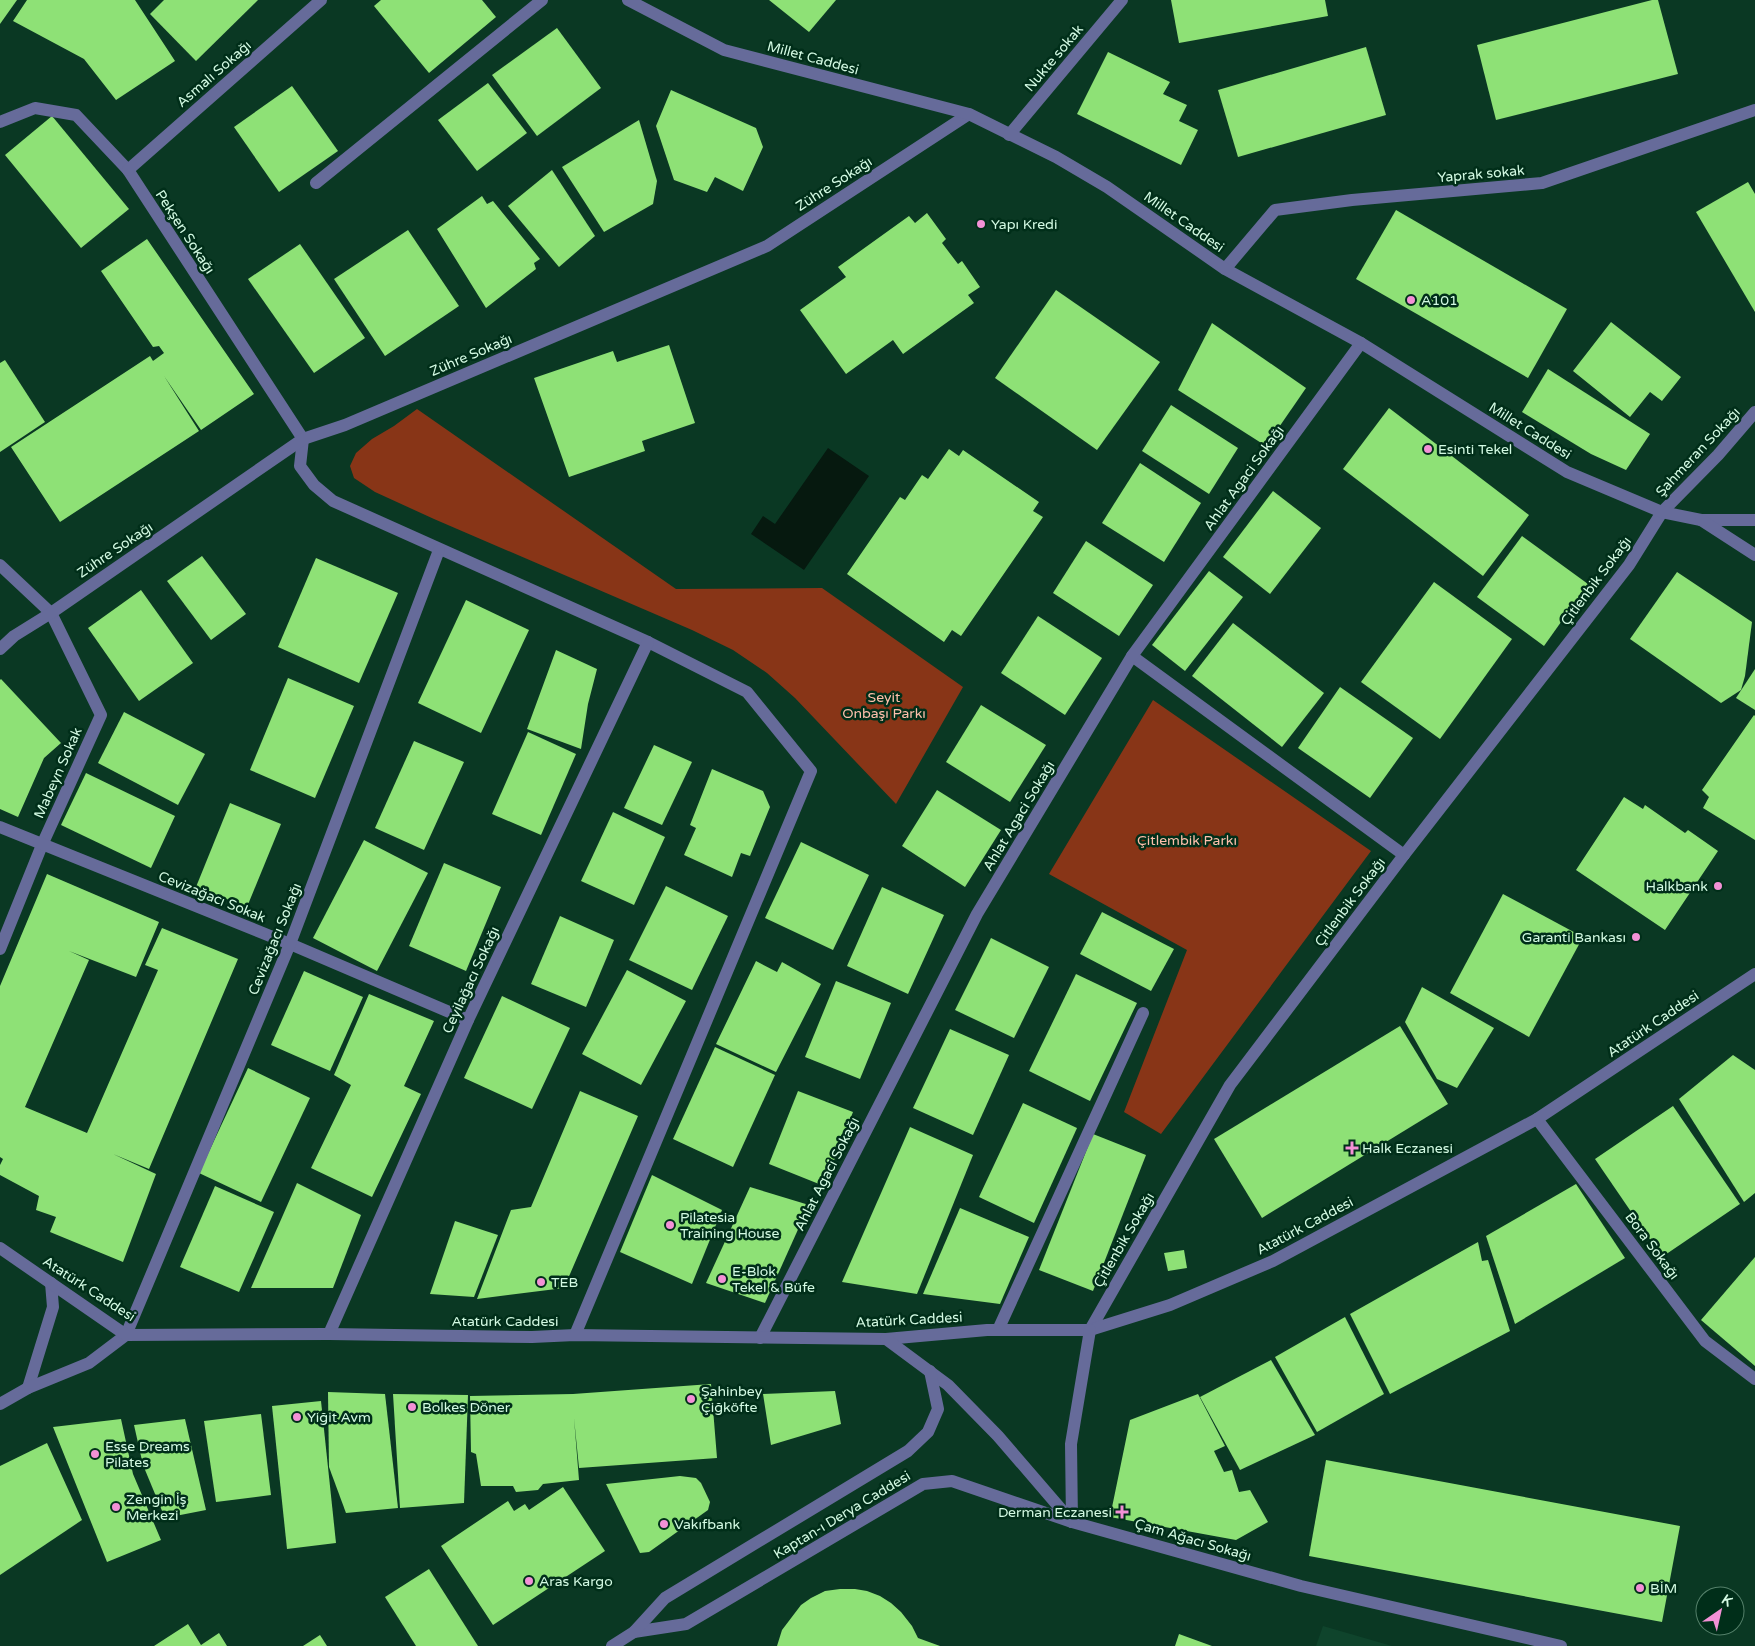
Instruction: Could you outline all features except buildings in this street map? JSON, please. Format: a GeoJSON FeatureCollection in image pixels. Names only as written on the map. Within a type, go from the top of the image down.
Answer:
{"type":"FeatureCollection","features":[{"type":"Feature","properties":{"kind":"street","name":"Asmalı Sokağı"},"geometry":{"type":"LineString","coordinates":[[128,170],[321,0]]}},
{"type":"Feature","properties":{"kind":"street"},"geometry":{"type":"LineString","coordinates":[[316,182],[542,0]]}},
{"type":"Feature","properties":{"kind":"street","name":"Millet Caddesi"},"geometry":{"type":"LineString","coordinates":[[628,0],[724,50],[969,114],[1056,157],[1108,188],[1225,269],[1361,343],[1567,472],[1662,512],[1701,520],[1755,520]]}},
{"type":"Feature","properties":{"kind":"street","name":"Nukte sokak"},"geometry":{"type":"LineString","coordinates":[[1009,135],[1122,0]]}},
{"type":"Feature","properties":{"kind":"street","name":"Pekşen Sokağı"},"geometry":{"type":"LineString","coordinates":[[0,122],[35,108],[76,115],[128,170],[303,439]]}},
{"type":"Feature","properties":{"kind":"street","name":"Yaprak sokak"},"geometry":{"type":"LineString","coordinates":[[1225,269],[1275,210],[1352,200],[1542,183],[1755,110]]}},
{"type":"Feature","properties":{"kind":"street","name":"Zühre Sokağı"},"geometry":{"type":"LineString","coordinates":[[0,649],[14,636],[51,613],[303,439],[345,425],[767,246],[969,114]]}},
{"type":"Feature","properties":{"kind":"street","name":"Ahlat Agaci Sokağı"},"geometry":{"type":"LineString","coordinates":[[760,1338],[977,914],[1132,656],[1361,343]]}},
{"type":"Feature","properties":{"kind":"street","name":"Şahmeran Sokağı"},"geometry":{"type":"LineString","coordinates":[[1662,512],[1718,455],[1755,412]]}},
{"type":"Feature","properties":{"kind":"street"},"geometry":{"type":"LineString","coordinates":[[303,439],[300,466],[314,485],[333,501],[648,642],[746,692],[811,770],[575,1335]]}},
{"type":"Feature","properties":{"kind":"street","name":"Çitlenbik Sokağı"},"geometry":{"type":"LineString","coordinates":[[1090,1330],[1230,1085],[1404,855],[1629,564],[1662,512]]}},
{"type":"Feature","properties":{"kind":"street","name":"Millet Caddesi"},"geometry":{"type":"LineString","coordinates":[[1701,520],[1755,555]]}},
{"type":"Feature","properties":{"kind":"street","name":"Cevizağacı Sokağı"},"geometry":{"type":"LineString","coordinates":[[126,1335],[290,944],[439,550]]}},
{"type":"Feature","properties":{"kind":"street"},"geometry":{"type":"LineString","coordinates":[[0,566],[51,613]]}},
{"type":"Feature","properties":{"kind":"street","name":"Mabeyn Sokak"},"geometry":{"type":"LineString","coordinates":[[0,949],[42,845],[101,715],[51,613]]}},
{"type":"Feature","properties":{"kind":"street","name":"Ceyilağacı Sokağı"},"geometry":{"type":"LineString","coordinates":[[329,1334],[468,1020],[648,642]]}},
{"type":"Feature","properties":{"kind":"street"},"geometry":{"type":"LineString","coordinates":[[1132,656],[1404,855]]}},
{"type":"Feature","properties":{"kind":"street","name":"Cevizağacı Sokak"},"geometry":{"type":"LineString","coordinates":[[0,827],[290,944],[468,1020]]}},
{"type":"Feature","properties":{"kind":"street","name":"Atatürk Caddesi"},"geometry":{"type":"LineString","coordinates":[[0,1248],[126,1335],[329,1334],[532,1338],[575,1335],[886,1339],[998,1330],[1090,1330],[1170,1306],[1273,1261],[1537,1119],[1755,974]]}},
{"type":"Feature","properties":{"kind":"street"},"geometry":{"type":"LineString","coordinates":[[998,1330],[1143,1013]]}},
{"type":"Feature","properties":{"kind":"street","name":"Bora Sokağı"},"geometry":{"type":"LineString","coordinates":[[1537,1119],[1705,1341],[1755,1379]]}},
{"type":"Feature","properties":{"kind":"street"},"geometry":{"type":"LineString","coordinates":[[28,1388],[53,1307],[51,1283]]}},
{"type":"Feature","properties":{"kind":"street"},"geometry":{"type":"LineString","coordinates":[[1072,1522],[1071,1444],[1090,1330]]}},
{"type":"Feature","properties":{"kind":"street"},"geometry":{"type":"LineString","coordinates":[[0,1404],[28,1388],[88,1363],[126,1335]]}},
{"type":"Feature","properties":{"kind":"street"},"geometry":{"type":"LineString","coordinates":[[886,1339],[948,1384],[998,1436],[1072,1522]]}},
{"type":"Feature","properties":{"kind":"street","name":"Kaptan-ı Derya Caddesi"},"geometry":{"type":"LineString","coordinates":[[612,1646],[634,1632],[665,1598],[908,1451],[928,1432],[938,1409],[930,1371]]}},
{"type":"Feature","properties":{"kind":"street","name":"Kaptan-ı Derya Caddesi"},"geometry":{"type":"LineString","coordinates":[[634,1632],[686,1624],[923,1484],[952,1481],[1072,1522]]}},
{"type":"Feature","properties":{"kind":"street","name":"Çam Ağacı Sokağı"},"geometry":{"type":"LineString","coordinates":[[1072,1522],[1301,1586],[1561,1646]]}},
{"type":"Feature","properties":{"kind":"shaded area"},"geometry":{"type":"Polygon","coordinates":[[[828,448],[869,476],[804,570],[751,534],[763,516],[775,524],[828,448]]]}},
{"type":"Feature","properties":{"kind":"shaded area"},"geometry":{"type":"Polygon","coordinates":[[[1323,1626],[1392,1646],[1316,1646],[1323,1626]]]}},
{"type":"Feature","properties":{"kind":"green space","name":"Seyit Onbaşı Parkı"},"geometry":{"type":"Polygon","coordinates":[[[417,409],[676,589],[822,588],[963,687],[896,804],[795,698],[767,673],[733,650],[692,630],[434,519],[375,492],[354,478],[350,466],[356,453],[372,439],[417,409]]]}},
{"type":"Feature","properties":{"kind":"green space","name":"Çitlembik Parkı"},"geometry":{"type":"Polygon","coordinates":[[[1153,700],[1371,851],[1161,1134],[1124,1112],[1187,950],[1049,874],[1153,700]]]}},
{"type":"Feature","properties":{"kind":"place","name":"Yapı Kredi"},"geometry":{"type":"Point","coordinates":[981,224]}},
{"type":"Feature","properties":{"kind":"place","name":"A101"},"geometry":{"type":"Point","coordinates":[1411,300]}},
{"type":"Feature","properties":{"kind":"place","name":"Esinti Tekel"},"geometry":{"type":"Point","coordinates":[1428,449]}},
{"type":"Feature","properties":{"kind":"place","name":"Halkbank"},"geometry":{"type":"Point","coordinates":[1718,886]}},
{"type":"Feature","properties":{"kind":"place","name":"Garanti Bankası"},"geometry":{"type":"Point","coordinates":[1636,937]}},
{"type":"Feature","properties":{"kind":"place","name":"Halk Eczanesi"},"geometry":{"type":"Point","coordinates":[1352,1148]}},
{"type":"Feature","properties":{"kind":"place","name":"Pilatesia Training House"},"geometry":{"type":"Point","coordinates":[670,1225]}},
{"type":"Feature","properties":{"kind":"place","name":"E-Blok Tekel & Büfe"},"geometry":{"type":"Point","coordinates":[722,1279]}},
{"type":"Feature","properties":{"kind":"place","name":"TEB"},"geometry":{"type":"Point","coordinates":[541,1282]}},
{"type":"Feature","properties":{"kind":"place","name":"Şahinbey Çiğköfte"},"geometry":{"type":"Point","coordinates":[691,1399]}},
{"type":"Feature","properties":{"kind":"place","name":"Bolkes Döner"},"geometry":{"type":"Point","coordinates":[412,1407]}},
{"type":"Feature","properties":{"kind":"place","name":"Yiğit Avm"},"geometry":{"type":"Point","coordinates":[297,1417]}},
{"type":"Feature","properties":{"kind":"place","name":"Esse Dreams Pilates"},"geometry":{"type":"Point","coordinates":[95,1454]}},
{"type":"Feature","properties":{"kind":"place","name":"Zengin İş Merkezi"},"geometry":{"type":"Point","coordinates":[116,1507]}},
{"type":"Feature","properties":{"kind":"place","name":"Derman Eczanesi"},"geometry":{"type":"Point","coordinates":[1122,1512]}},
{"type":"Feature","properties":{"kind":"place","name":"Vakıfbank"},"geometry":{"type":"Point","coordinates":[664,1524]}},
{"type":"Feature","properties":{"kind":"place","name":"Aras Kargo"},"geometry":{"type":"Point","coordinates":[529,1581]}},
{"type":"Feature","properties":{"kind":"place","name":"BİM"},"geometry":{"type":"Point","coordinates":[1640,1588]}}]}
